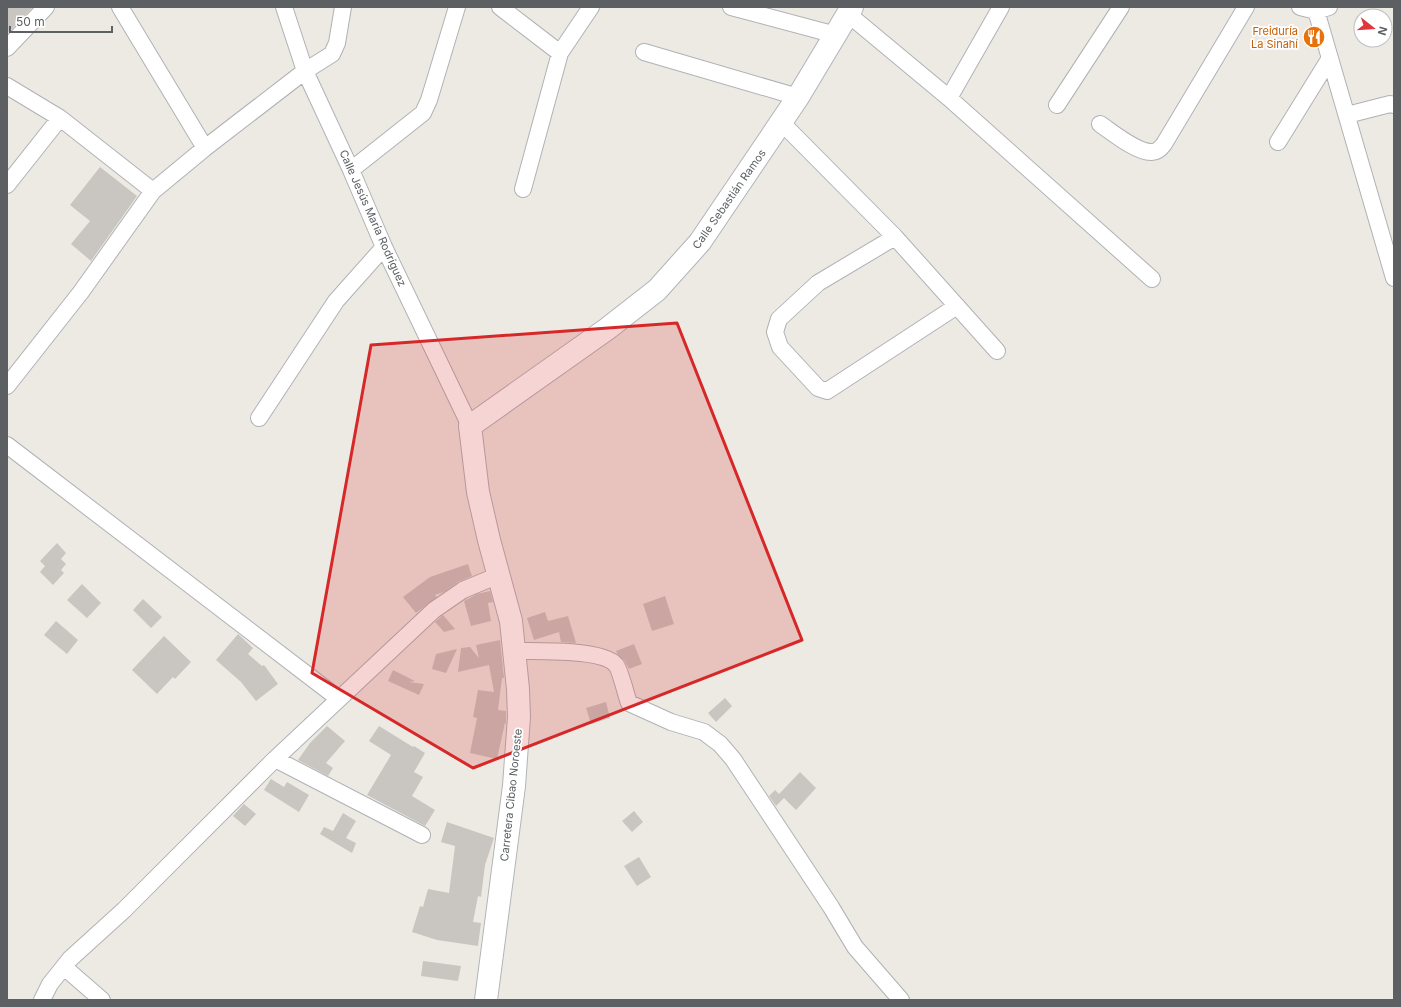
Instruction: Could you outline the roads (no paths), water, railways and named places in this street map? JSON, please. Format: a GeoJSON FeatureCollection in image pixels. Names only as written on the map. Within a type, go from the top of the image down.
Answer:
{"type":"FeatureCollection","features":[{"type":"Feature","properties":{"kind":"main road","name":"Calle Sebastián Ramos"},"geometry":{"type":"LineString","coordinates":[[470,426],[601,333],[657,290],[700,242],[782,122],[850,10]]}},
{"type":"Feature","properties":{"kind":"main road","name":"Carretera Cibao Noroeste"},"geometry":{"type":"LineString","coordinates":[[470,426],[478,492],[489,540],[512,620],[519,717],[514,786],[486,1000]]}},
{"type":"Feature","properties":{"kind":"street"},"geometry":{"type":"LineString","coordinates":[[7,48],[46,7]]}},
{"type":"Feature","properties":{"kind":"street"},"geometry":{"type":"LineString","coordinates":[[120,7],[205,148]]}},
{"type":"Feature","properties":{"kind":"street","name":"Calle Jesús María Rodríguez"},"geometry":{"type":"LineString","coordinates":[[284,7],[305,71],[351,170],[384,248],[470,426]]}},
{"type":"Feature","properties":{"kind":"street"},"geometry":{"type":"LineString","coordinates":[[7,386],[80,292],[153,191],[205,148],[305,71],[328,58],[335,49],[341,28],[343,7]]}},
{"type":"Feature","properties":{"kind":"street"},"geometry":{"type":"LineString","coordinates":[[351,170],[423,113],[429,100],[457,7]]}},
{"type":"Feature","properties":{"kind":"street"},"geometry":{"type":"LineString","coordinates":[[500,7],[560,53]]}},
{"type":"Feature","properties":{"kind":"street"},"geometry":{"type":"LineString","coordinates":[[523,189],[560,53],[590,7]]}},
{"type":"Feature","properties":{"kind":"street"},"geometry":{"type":"LineString","coordinates":[[731,7],[836,35]]}},
{"type":"Feature","properties":{"kind":"street"},"geometry":{"type":"LineString","coordinates":[[949,98],[1001,7]]}},
{"type":"Feature","properties":{"kind":"street"},"geometry":{"type":"LineString","coordinates":[[1057,105],[1121,7]]}},
{"type":"Feature","properties":{"kind":"street"},"geometry":{"type":"LineString","coordinates":[[1100,124],[1138,149],[1146,152],[1153,152],[1159,149],[1164,144],[1246,7]]}},
{"type":"Feature","properties":{"kind":"street"},"geometry":{"type":"LineString","coordinates":[[1300,7],[1320,8],[1330,58],[1394,278]]}},
{"type":"Feature","properties":{"kind":"street"},"geometry":{"type":"LineString","coordinates":[[850,10],[1152,279]]}},
{"type":"Feature","properties":{"kind":"street"},"geometry":{"type":"LineString","coordinates":[[644,52],[798,97]]}},
{"type":"Feature","properties":{"kind":"street"},"geometry":{"type":"LineString","coordinates":[[1278,142],[1330,58]]}},
{"type":"Feature","properties":{"kind":"street"},"geometry":{"type":"LineString","coordinates":[[7,86],[60,118],[153,191]]}},
{"type":"Feature","properties":{"kind":"street"},"geometry":{"type":"LineString","coordinates":[[1347,115],[1390,104],[1394,105]]}},
{"type":"Feature","properties":{"kind":"street"},"geometry":{"type":"LineString","coordinates":[[7,185],[60,118]]}},
{"type":"Feature","properties":{"kind":"street"},"geometry":{"type":"LineString","coordinates":[[782,122],[895,237],[997,351]]}},
{"type":"Feature","properties":{"kind":"street"},"geometry":{"type":"LineString","coordinates":[[895,237],[818,283],[779,319],[774,332],[780,347],[818,388],[827,391],[957,306]]}},
{"type":"Feature","properties":{"kind":"street"},"geometry":{"type":"LineString","coordinates":[[259,418],[336,301],[384,248]]}},
{"type":"Feature","properties":{"kind":"street"},"geometry":{"type":"LineString","coordinates":[[7,445],[339,700]]}},
{"type":"Feature","properties":{"kind":"street"},"geometry":{"type":"LineString","coordinates":[[42,1000],[50,984],[70,959],[124,910],[276,759],[434,610],[463,590],[499,575]]}},
{"type":"Feature","properties":{"kind":"street"},"geometry":{"type":"LineString","coordinates":[[515,651],[567,651],[606,658],[617,665],[629,702],[671,722],[704,732],[720,744],[734,759],[831,907],[854,947],[901,1000]]}},
{"type":"Feature","properties":{"kind":"street"},"geometry":{"type":"LineString","coordinates":[[276,759],[422,835]]}},
{"type":"Feature","properties":{"kind":"street"},"geometry":{"type":"LineString","coordinates":[[64,967],[102,1000]]}},
{"type":"Feature","properties":{"kind":"place","name":"Freiduría La Sinahí"},"geometry":{"type":"Point","coordinates":[1314,37]}}]}
